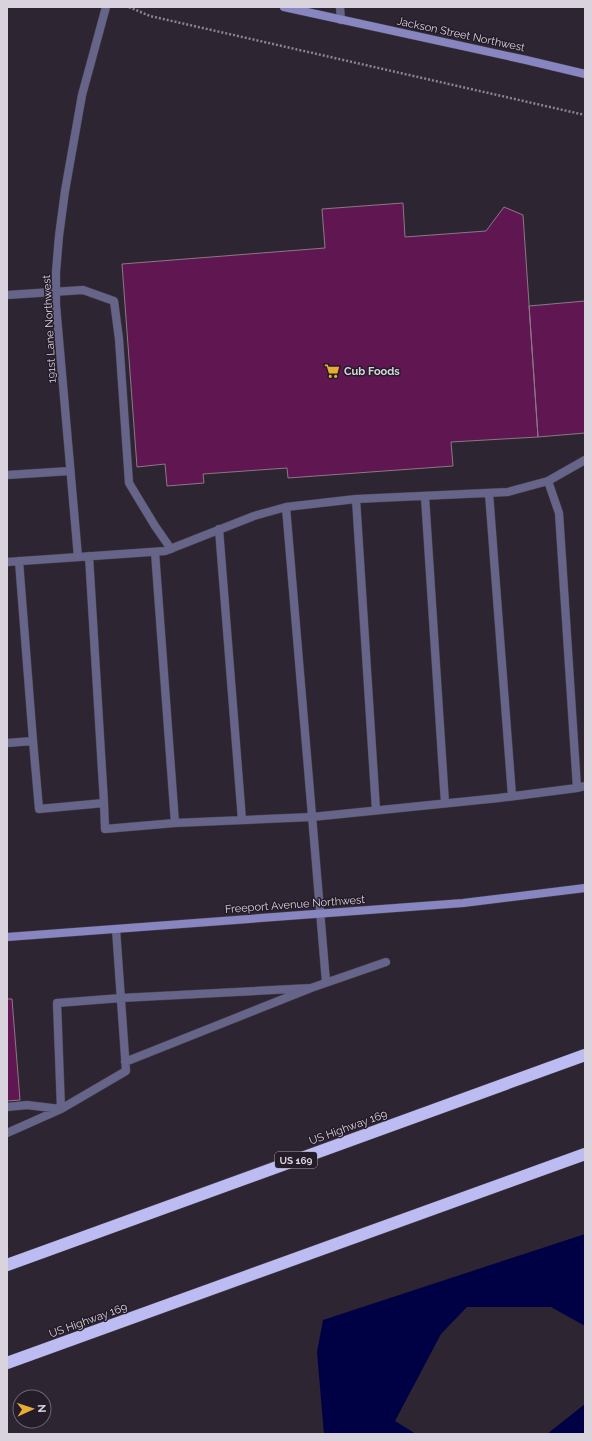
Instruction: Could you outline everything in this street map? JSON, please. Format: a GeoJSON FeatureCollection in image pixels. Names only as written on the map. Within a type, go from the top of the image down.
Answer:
{"type":"FeatureCollection","features":[{"type":"Feature","properties":{"kind":"highway","name":"US Highway 169"},"geometry":{"type":"LineString","coordinates":[[7,1265],[585,1055]]}},
{"type":"Feature","properties":{"kind":"highway","name":"US Highway 169"},"geometry":{"type":"LineString","coordinates":[[7,1363],[585,1154]]}},
{"type":"Feature","properties":{"kind":"street","name":"191st Lane Northwest"},"geometry":{"type":"LineString","coordinates":[[78,557],[56,291],[56,272],[65,191],[82,95],[106,7]]}},
{"type":"Feature","properties":{"kind":"street","name":"Jackson Street Northwest"},"geometry":{"type":"LineString","coordinates":[[284,7],[585,74]]}},
{"type":"Feature","properties":{"kind":"street"},"geometry":{"type":"LineString","coordinates":[[340,7],[341,20]]}},
{"type":"Feature","properties":{"kind":"street"},"geometry":{"type":"LineString","coordinates":[[7,295],[83,290],[114,301],[119,339],[129,483],[171,549]]}},
{"type":"Feature","properties":{"kind":"street"},"geometry":{"type":"LineString","coordinates":[[7,562],[165,551],[254,516],[286,507],[356,499],[508,492],[548,481],[585,460]]}},
{"type":"Feature","properties":{"kind":"street"},"geometry":{"type":"LineString","coordinates":[[7,475],[70,471]]}},
{"type":"Feature","properties":{"kind":"street"},"geometry":{"type":"LineString","coordinates":[[89,556],[105,829],[175,823],[312,816],[512,796],[581,787],[559,513],[548,481]]}},
{"type":"Feature","properties":{"kind":"street"},"geometry":{"type":"LineString","coordinates":[[489,493],[512,796]]}},
{"type":"Feature","properties":{"kind":"street"},"geometry":{"type":"LineString","coordinates":[[425,497],[445,803]]}},
{"type":"Feature","properties":{"kind":"street"},"geometry":{"type":"LineString","coordinates":[[356,499],[376,810]]}},
{"type":"Feature","properties":{"kind":"street"},"geometry":{"type":"LineString","coordinates":[[286,507],[326,982]]}},
{"type":"Feature","properties":{"kind":"street"},"geometry":{"type":"LineString","coordinates":[[219,529],[242,820]]}},
{"type":"Feature","properties":{"kind":"street"},"geometry":{"type":"LineString","coordinates":[[155,552],[175,823]]}},
{"type":"Feature","properties":{"kind":"street"},"geometry":{"type":"LineString","coordinates":[[19,561],[39,809],[104,803]]}},
{"type":"Feature","properties":{"kind":"street"},"geometry":{"type":"LineString","coordinates":[[7,743],[33,741]]}},
{"type":"Feature","properties":{"kind":"street","name":"Freeport Avenue Northwest"},"geometry":{"type":"LineString","coordinates":[[7,937],[463,903],[585,888]]}},
{"type":"Feature","properties":{"kind":"street"},"geometry":{"type":"LineString","coordinates":[[7,1134],[61,1109],[126,1072],[116,929]]}},
{"type":"Feature","properties":{"kind":"street"},"geometry":{"type":"LineString","coordinates":[[125,1062],[326,982],[386,962]]}},
{"type":"Feature","properties":{"kind":"street"},"geometry":{"type":"LineString","coordinates":[[61,1109],[57,1003],[121,998],[311,988]]}},
{"type":"Feature","properties":{"kind":"street"},"geometry":{"type":"LineString","coordinates":[[7,1107],[27,1105],[61,1109]]}},
{"type":"Feature","properties":{"kind":"path"},"geometry":{"type":"LineString","coordinates":[[129,7],[150,16],[585,115]]}},
{"type":"Feature","properties":{"kind":"shaded area"},"geometry":{"type":"Polygon","coordinates":[[[585,1234],[585,1326],[551,1307],[467,1307],[441,1334],[395,1421],[416,1434],[324,1434],[317,1352],[323,1320],[585,1234]]]}},
{"type":"Feature","properties":{"kind":"shaded area"},"geometry":{"type":"Polygon","coordinates":[[[585,1404],[585,1434],[547,1434],[585,1404]]]}},
{"type":"Feature","properties":{"kind":"building","name":"Cub Foods"},"geometry":{"type":"Polygon","coordinates":[[[403,203],[405,237],[486,231],[504,207],[523,215],[538,437],[451,442],[453,466],[288,478],[287,468],[203,474],[204,483],[167,486],[165,464],[137,467],[122,264],[325,248],[322,209],[403,203]]]}},
{"type":"Feature","properties":{"kind":"building"},"geometry":{"type":"Polygon","coordinates":[[[585,301],[585,433],[538,437],[529,306],[585,301]]]}},
{"type":"Feature","properties":{"kind":"building"},"geometry":{"type":"Polygon","coordinates":[[[7,999],[12,999],[20,1100],[7,1101],[7,999]]]}},
{"type":"Feature","properties":{"kind":"place","name":"Cub Foods"},"geometry":{"type":"Point","coordinates":[332,371]}}]}
